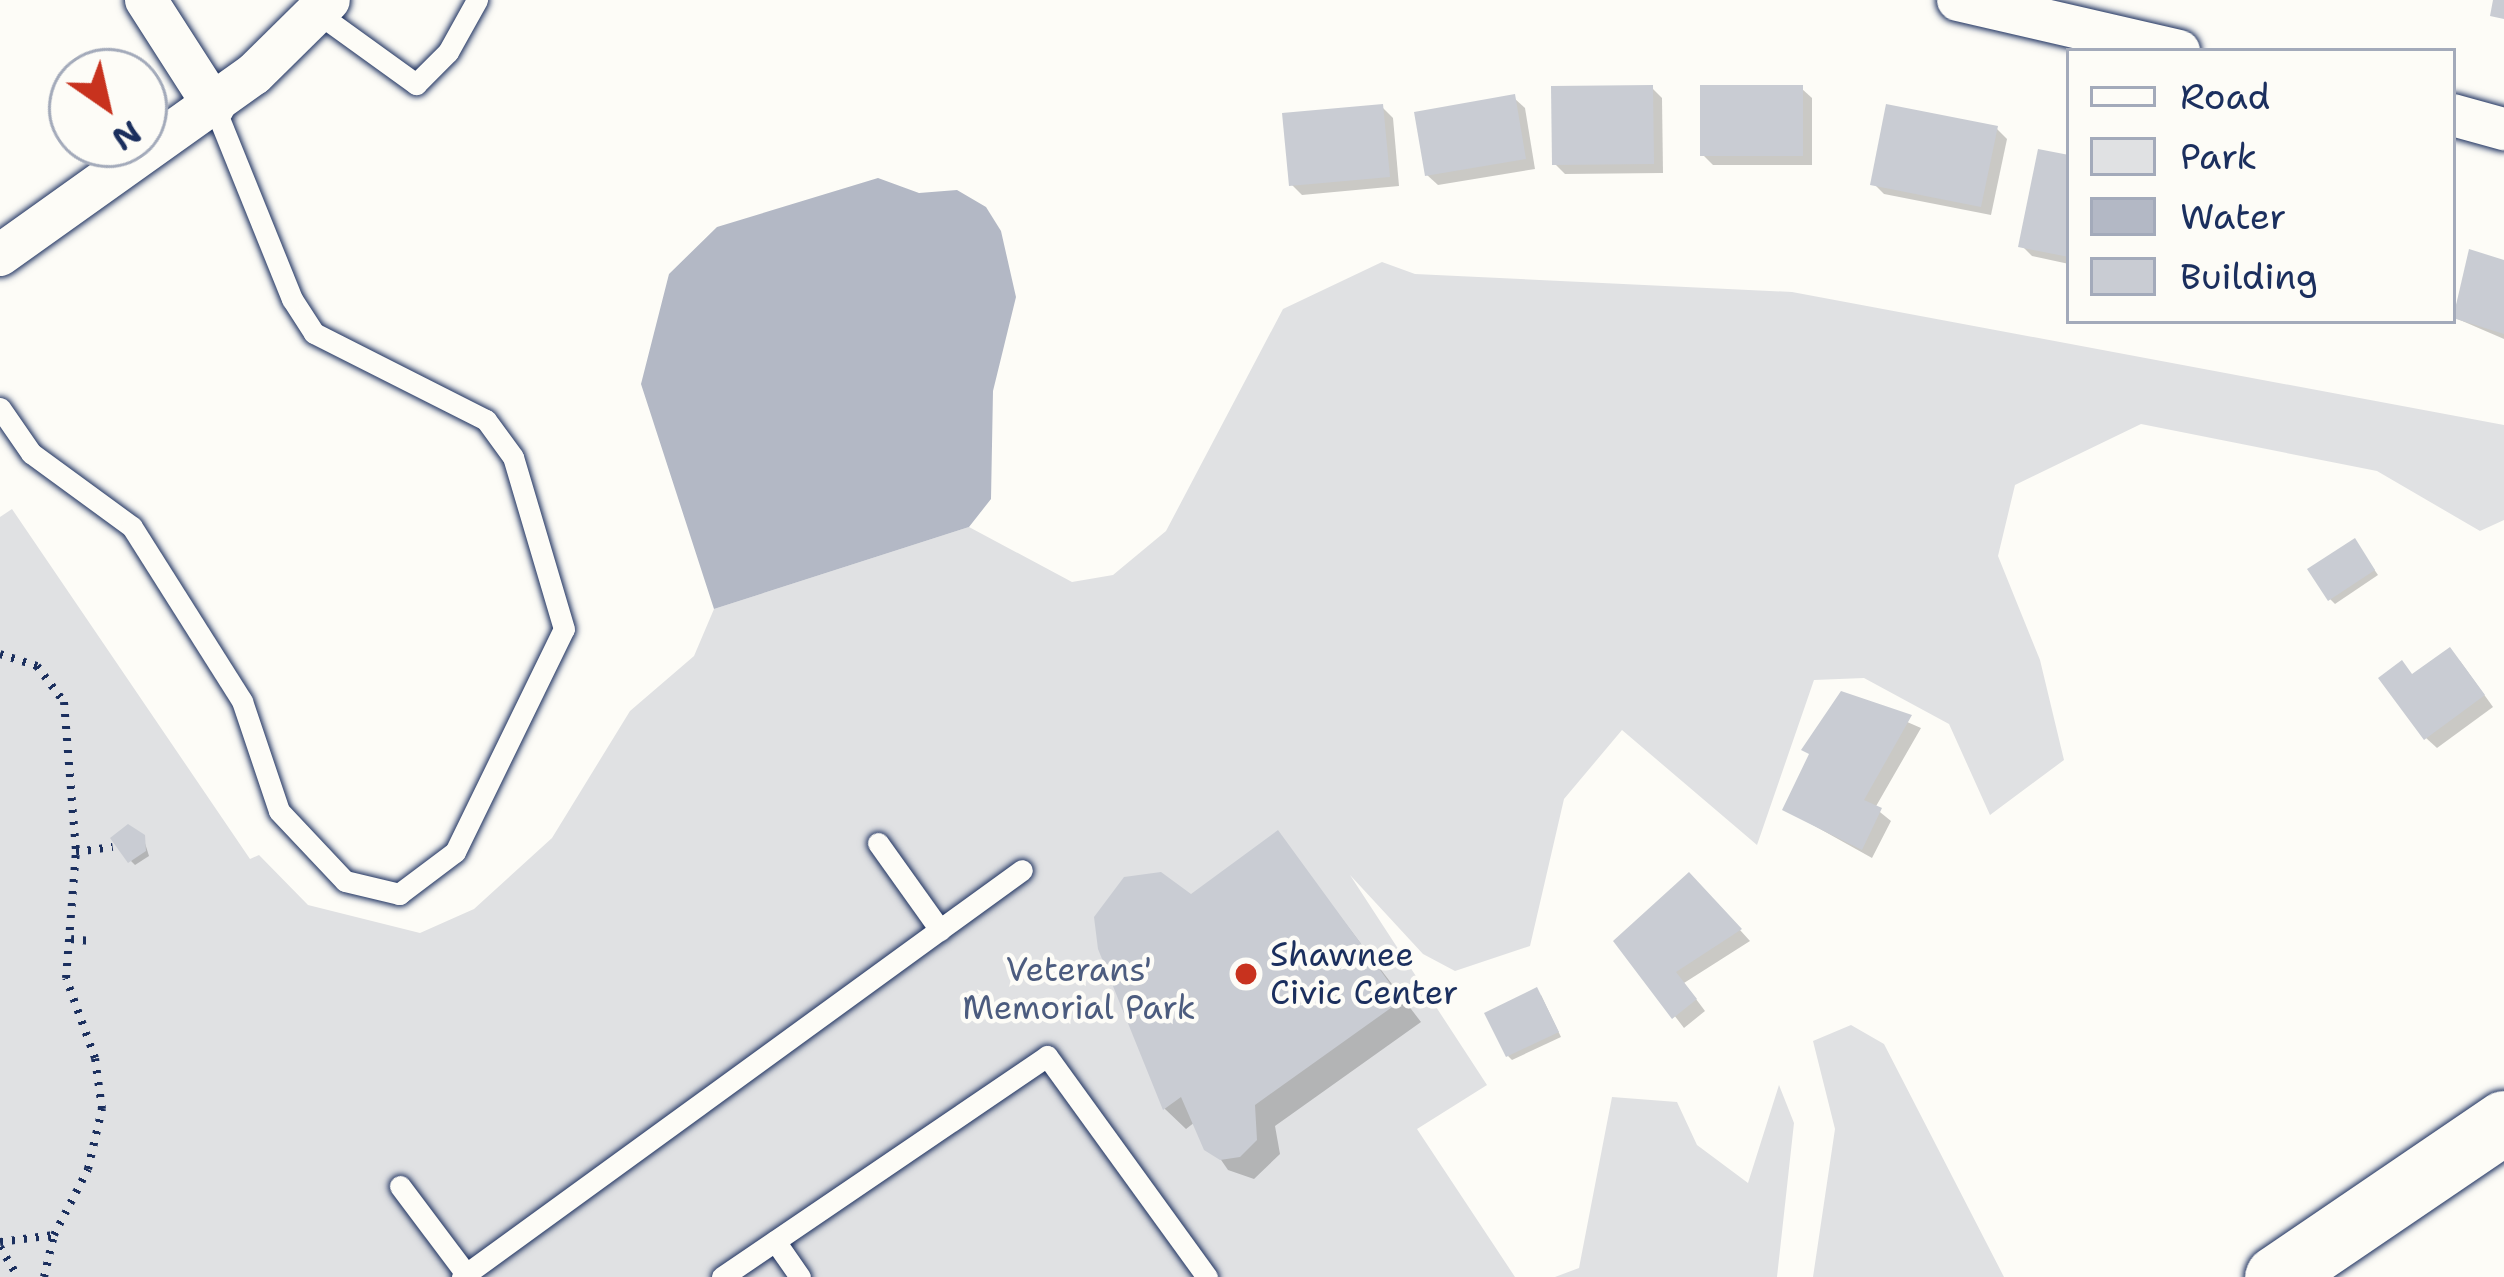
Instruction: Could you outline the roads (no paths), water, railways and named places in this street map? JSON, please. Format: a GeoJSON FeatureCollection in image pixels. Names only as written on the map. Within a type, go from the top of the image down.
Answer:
{"type":"FeatureCollection","features":[{"type":"Feature","properties":{"kind":"main road"},"geometry":{"type":"LineString","coordinates":[[2276,1277],[2504,1122]]}},
{"type":"Feature","properties":{"kind":"street"},"geometry":{"type":"LineString","coordinates":[[146,0],[214,106]]}},
{"type":"Feature","properties":{"kind":"street"},"geometry":{"type":"LineString","coordinates":[[1958,0],[2166,48]]}},
{"type":"Feature","properties":{"kind":"street"},"geometry":{"type":"LineString","coordinates":[[0,254],[214,106],[324,7]]}},
{"type":"Feature","properties":{"kind":"street"},"geometry":{"type":"LineString","coordinates":[[2456,116],[2504,129]]}},
{"type":"Feature","properties":{"kind":"lane"},"geometry":{"type":"LineString","coordinates":[[324,7],[416,84],[448,52],[477,0]]}},
{"type":"Feature","properties":{"kind":"lane"},"geometry":{"type":"LineString","coordinates":[[0,408],[31,453],[132,527],[242,701],[279,811],[345,881],[399,894],[455,852],[564,629],[513,457],[486,419],[314,333],[292,299],[214,106]]}},
{"type":"Feature","properties":{"kind":"lane"},"geometry":{"type":"LineString","coordinates":[[878,843],[940,929]]}},
{"type":"Feature","properties":{"kind":"lane"},"geometry":{"type":"LineString","coordinates":[[400,1186],[464,1276],[1022,870]]}},
{"type":"Feature","properties":{"kind":"lane"},"geometry":{"type":"LineString","coordinates":[[722,1277],[1047,1056],[1207,1277]]}},
{"type":"Feature","properties":{"kind":"lane"},"geometry":{"type":"LineString","coordinates":[[775,1241],[800,1277]]}},
{"type":"Feature","properties":{"kind":"water"},"geometry":{"type":"Polygon","coordinates":[[[878,178],[919,193],[957,190],[986,207],[1001,231],[1016,297],[993,391],[991,499],[969,527],[714,609],[641,384],[669,274],[717,227],[878,178]]]}},
{"type":"Feature","properties":{"kind":"place","name":"Shawnee Civic Center"},"geometry":{"type":"Point","coordinates":[1246,974]}},
{"type":"Feature","properties":{"kind":"park label","name":"Veterans' Memorial Park"},"geometry":{"type":"Point","coordinates":[1079,989]}}]}
